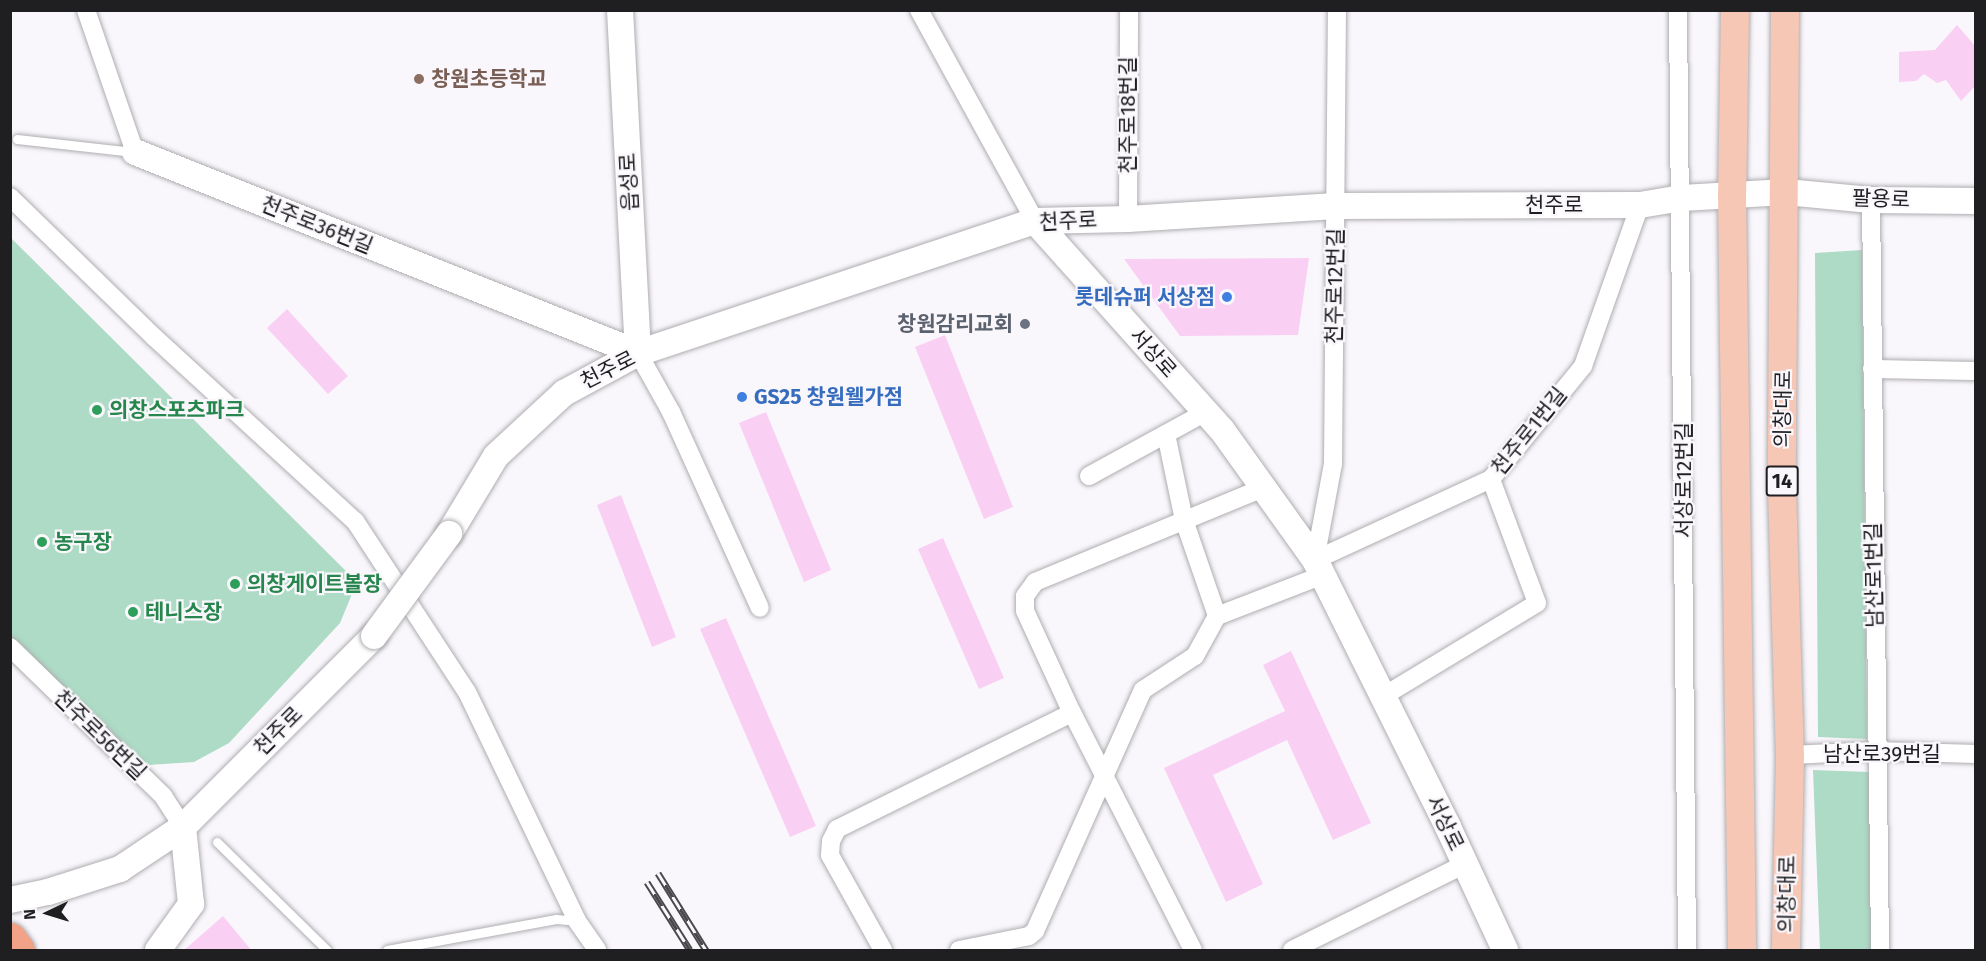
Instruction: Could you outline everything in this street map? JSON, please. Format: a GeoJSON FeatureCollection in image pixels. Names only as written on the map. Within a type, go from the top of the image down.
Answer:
{"type":"FeatureCollection","features":[{"type":"Feature","properties":{"kind":"highway"},"geometry":{"type":"LineString","coordinates":[[10,939],[18,951]]}},
{"type":"Feature","properties":{"kind":"main road","name":"읍성로"},"geometry":{"type":"LineString","coordinates":[[620,10],[638,353]]}},
{"type":"Feature","properties":{"kind":"main road","name":"14"},"geometry":{"type":"LineString","coordinates":[[1734,10],[1732,194],[1742,951]]}},
{"type":"Feature","properties":{"kind":"main road","name":"의창대로"},"geometry":{"type":"LineString","coordinates":[[1785,10],[1786,192],[1782,489],[1790,754],[1786,951]]}},
{"type":"Feature","properties":{"kind":"main road","name":"천주로36번길"},"geometry":{"type":"LineString","coordinates":[[135,152],[638,353]]}},
{"type":"Feature","properties":{"kind":"main road","name":"천주로"},"geometry":{"type":"LineString","coordinates":[[10,900],[48,892],[120,869],[183,827],[374,636],[449,534],[496,456],[564,393],[638,353],[1035,220],[1128,219],[1336,207],[1640,205],[1682,198],[1786,192]]}},
{"type":"Feature","properties":{"kind":"main road","name":"팔용로"},"geometry":{"type":"LineString","coordinates":[[1786,192],[1871,200],[1976,201]]}},
{"type":"Feature","properties":{"kind":"main road","name":"서상로"},"geometry":{"type":"LineString","coordinates":[[1035,220],[1206,412],[1319,567],[1466,864],[1505,951]]}},
{"type":"Feature","properties":{"kind":"main road"},"geometry":{"type":"LineString","coordinates":[[158,951],[191,904],[183,827]]}},
{"type":"Feature","properties":{"kind":"street"},"geometry":{"type":"LineString","coordinates":[[86,10],[135,152]]}},
{"type":"Feature","properties":{"kind":"street","name":"서상로"},"geometry":{"type":"LineString","coordinates":[[919,10],[1035,220]]}},
{"type":"Feature","properties":{"kind":"street","name":"천주로18번길"},"geometry":{"type":"LineString","coordinates":[[1128,219],[1129,10]]}},
{"type":"Feature","properties":{"kind":"street","name":"천주로12번길"},"geometry":{"type":"LineString","coordinates":[[1319,567],[1333,464],[1337,10]]}},
{"type":"Feature","properties":{"kind":"street","name":"서상로12번길"},"geometry":{"type":"LineString","coordinates":[[1678,10],[1682,198],[1687,951]]}},
{"type":"Feature","properties":{"kind":"street"},"geometry":{"type":"LineString","coordinates":[[10,197],[154,337],[355,521],[467,692],[577,921],[597,951]]}},
{"type":"Feature","properties":{"kind":"street","name":"남산로1번길"},"geometry":{"type":"LineString","coordinates":[[1871,200],[1880,951]]}},
{"type":"Feature","properties":{"kind":"street","name":"천주로1번길"},"geometry":{"type":"LineString","coordinates":[[1217,616],[1491,479],[1582,366],[1640,205]]}},
{"type":"Feature","properties":{"kind":"street"},"geometry":{"type":"LineString","coordinates":[[638,353],[671,412],[760,608]]}},
{"type":"Feature","properties":{"kind":"street"},"geometry":{"type":"LineString","coordinates":[[1872,369],[1976,371]]}},
{"type":"Feature","properties":{"kind":"street"},"geometry":{"type":"LineString","coordinates":[[1089,476],[1206,412]]}},
{"type":"Feature","properties":{"kind":"street"},"geometry":{"type":"LineString","coordinates":[[959,951],[1029,936],[1035,931],[1143,690],[1195,656],[1217,616],[1184,520],[1166,434]]}},
{"type":"Feature","properties":{"kind":"street"},"geometry":{"type":"LineString","coordinates":[[1382,697],[1537,603],[1491,479]]}},
{"type":"Feature","properties":{"kind":"street"},"geometry":{"type":"LineString","coordinates":[[1193,951],[1072,713],[1025,611],[1025,596],[1035,582],[1263,488]]}},
{"type":"Feature","properties":{"kind":"street","name":"천주로56번길"},"geometry":{"type":"LineString","coordinates":[[10,647],[163,796],[183,827]]}},
{"type":"Feature","properties":{"kind":"street"},"geometry":{"type":"LineString","coordinates":[[883,951],[830,855],[831,841],[837,830],[1072,713]]}},
{"type":"Feature","properties":{"kind":"street","name":"남산로39번길"},"geometry":{"type":"LineString","coordinates":[[1790,754],[1876,751],[1976,754]]}},
{"type":"Feature","properties":{"kind":"street"},"geometry":{"type":"LineString","coordinates":[[1292,951],[1466,864]]}},
{"type":"Feature","properties":{"kind":"lane"},"geometry":{"type":"LineString","coordinates":[[17,139],[135,152]]}},
{"type":"Feature","properties":{"kind":"lane"},"geometry":{"type":"LineString","coordinates":[[217,842],[327,951]]}},
{"type":"Feature","properties":{"kind":"lane"},"geometry":{"type":"LineString","coordinates":[[387,951],[556,919],[577,921]]}},
{"type":"Feature","properties":{"kind":"green space","name":"의창스포츠파크"},"geometry":{"type":"Polygon","coordinates":[[[11,238],[357,582],[340,623],[229,743],[194,762],[148,765],[115,751],[11,638],[11,238]]]}},
{"type":"Feature","properties":{"kind":"green space"},"geometry":{"type":"Polygon","coordinates":[[[1862,250],[1867,739],[1818,737],[1815,253],[1862,250]]]}},
{"type":"Feature","properties":{"kind":"green space"},"geometry":{"type":"Polygon","coordinates":[[[1813,770],[1869,772],[1872,950],[1820,950],[1813,770]]]}},
{"type":"Feature","properties":{"kind":"building"},"geometry":{"type":"Polygon","coordinates":[[[1957,25],[1976,47],[1976,85],[1961,101],[1946,80],[1937,83],[1924,74],[1916,81],[1899,82],[1899,52],[1935,50],[1957,25]]]}},
{"type":"Feature","properties":{"kind":"building","name":"롯데슈퍼 서상점"},"geometry":{"type":"Polygon","coordinates":[[[1309,258],[1298,335],[1180,336],[1124,259],[1309,258]]]}},
{"type":"Feature","properties":{"kind":"building"},"geometry":{"type":"Polygon","coordinates":[[[287,309],[348,376],[328,394],[267,328],[287,309]]]}},
{"type":"Feature","properties":{"kind":"building"},"geometry":{"type":"Polygon","coordinates":[[[945,335],[1013,507],[984,519],[915,347],[945,335]]]}},
{"type":"Feature","properties":{"kind":"building"},"geometry":{"type":"Polygon","coordinates":[[[766,412],[831,570],[804,582],[739,423],[766,412]]]}},
{"type":"Feature","properties":{"kind":"building"},"geometry":{"type":"Polygon","coordinates":[[[621,495],[676,637],[652,647],[597,505],[621,495]]]}},
{"type":"Feature","properties":{"kind":"building"},"geometry":{"type":"Polygon","coordinates":[[[943,538],[1004,678],[979,689],[918,549],[943,538]]]}},
{"type":"Feature","properties":{"kind":"building"},"geometry":{"type":"Polygon","coordinates":[[[726,618],[816,826],[790,837],[700,629],[726,618]]]}},
{"type":"Feature","properties":{"kind":"building"},"geometry":{"type":"Polygon","coordinates":[[[1291,651],[1371,823],[1333,840],[1287,740],[1213,775],[1263,884],[1226,902],[1164,768],[1285,711],[1263,665],[1291,651]]]}},
{"type":"Feature","properties":{"kind":"building"},"geometry":{"type":"Polygon","coordinates":[[[223,916],[252,951],[183,951],[223,916]]]}},
{"type":"Feature","properties":{"kind":"railway"},"geometry":{"type":"LineString","coordinates":[[658,873],[706,950]]}},
{"type":"Feature","properties":{"kind":"railway"},"geometry":{"type":"LineString","coordinates":[[647,882],[690,950]]}},
{"type":"Feature","properties":{"kind":"place","name":"창원초등학교"},"geometry":{"type":"Point","coordinates":[419,79]}},
{"type":"Feature","properties":{"kind":"place","name":"롯데슈퍼 서상점"},"geometry":{"type":"Point","coordinates":[1227,297]}},
{"type":"Feature","properties":{"kind":"place","name":"창원감리교회"},"geometry":{"type":"Point","coordinates":[1025,324]}},
{"type":"Feature","properties":{"kind":"place","name":"GS25 창원웰가점"},"geometry":{"type":"Point","coordinates":[742,397]}},
{"type":"Feature","properties":{"kind":"place","name":"의창스포츠파크"},"geometry":{"type":"Point","coordinates":[97,410]}},
{"type":"Feature","properties":{"kind":"place","name":"농구장"},"geometry":{"type":"Point","coordinates":[42,542]}},
{"type":"Feature","properties":{"kind":"place","name":"의창게이트볼장"},"geometry":{"type":"Point","coordinates":[235,584]}},
{"type":"Feature","properties":{"kind":"place","name":"테니스장"},"geometry":{"type":"Point","coordinates":[133,612]}}]}
